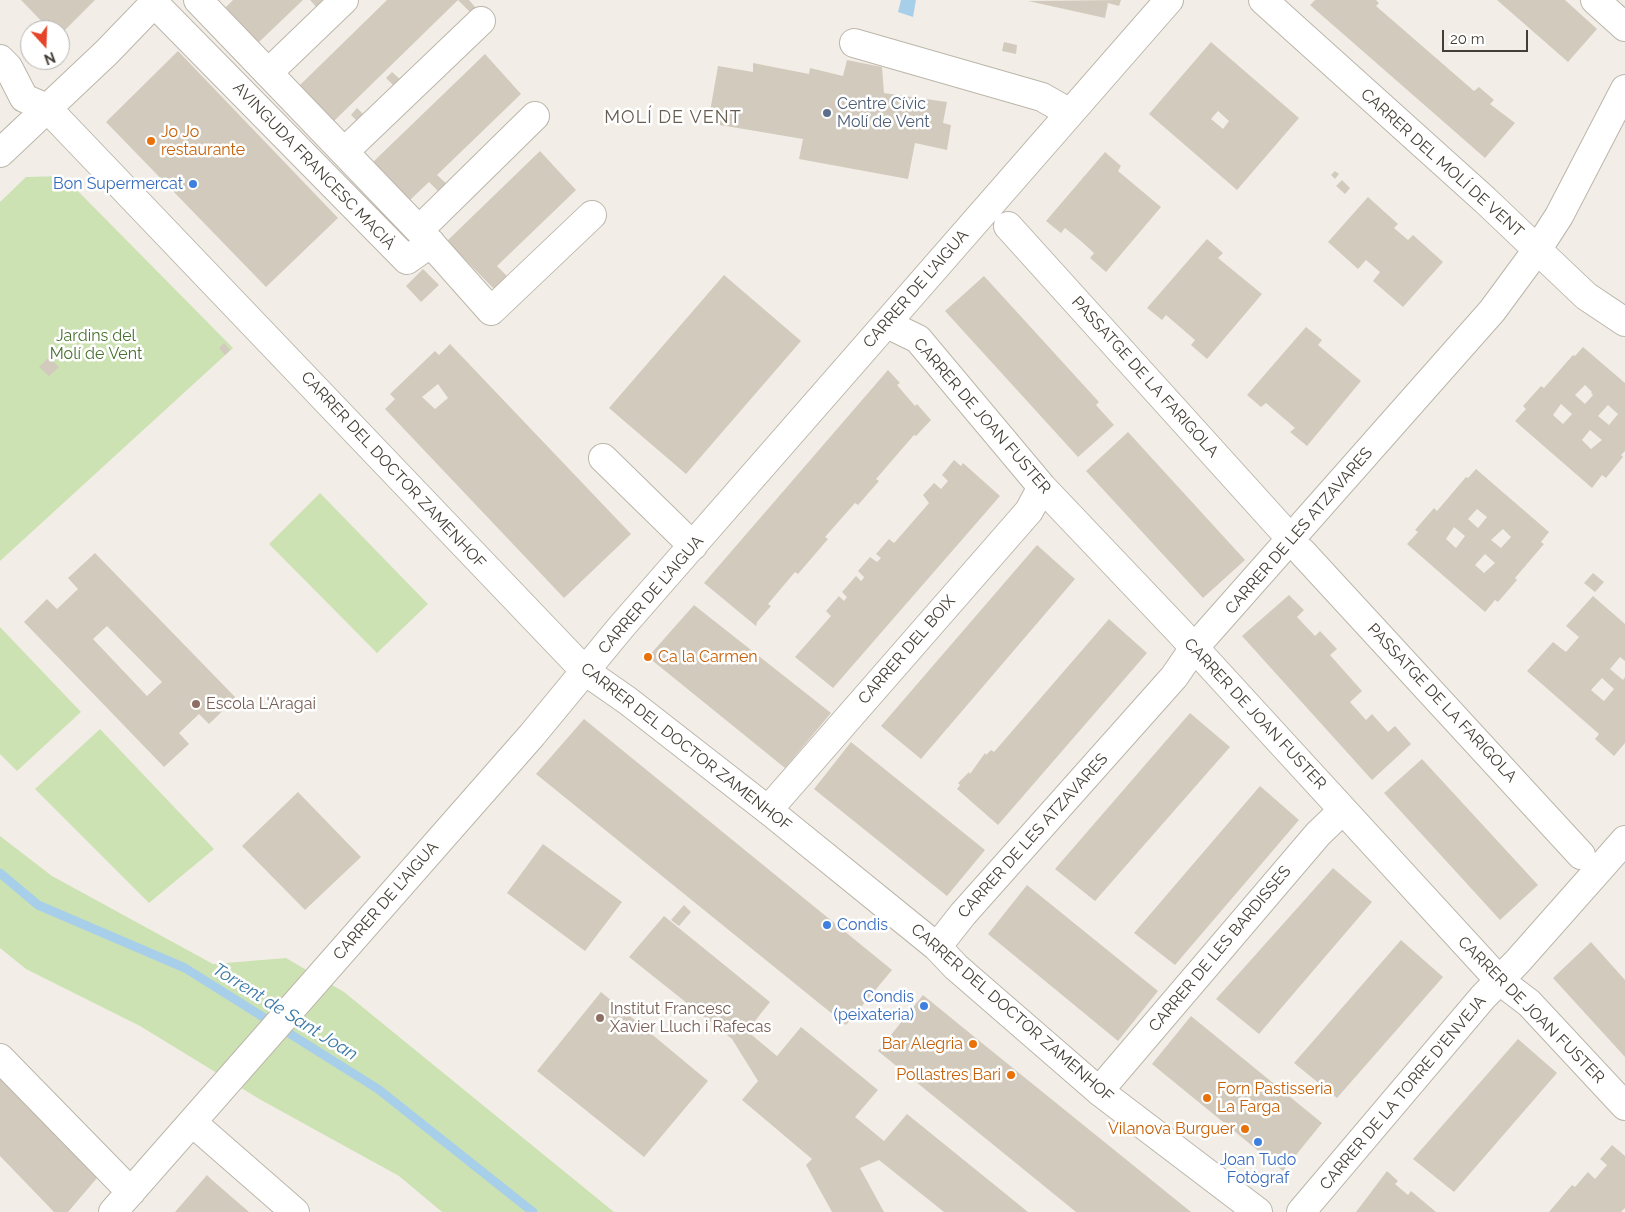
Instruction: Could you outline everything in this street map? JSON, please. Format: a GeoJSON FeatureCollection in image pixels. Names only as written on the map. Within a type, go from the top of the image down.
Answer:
{"type":"FeatureCollection","features":[{"type":"Feature","properties":{"kind":"street","name":"AVINGUDA FRANCESC MACIÀ"},"geometry":{"type":"LineString","coordinates":[[156,1],[407,260],[425,237],[198,0]]}},
{"type":"Feature","properties":{"kind":"street"},"geometry":{"type":"LineString","coordinates":[[268,73],[344,0]]}},
{"type":"Feature","properties":{"kind":"street","name":"CARRER DE L'AIGUA"},"geometry":{"type":"LineString","coordinates":[[113,1212],[193,1123],[214,1095],[316,981],[1169,0]]}},
{"type":"Feature","properties":{"kind":"street","name":"CARRER DEL MOLÍ DE VENT"},"geometry":{"type":"LineString","coordinates":[[1263,0],[1485,200],[1586,296],[1625,322]]}},
{"type":"Feature","properties":{"kind":"street"},"geometry":{"type":"LineString","coordinates":[[1594,0],[1625,27]]}},
{"type":"Feature","properties":{"kind":"street"},"geometry":{"type":"LineString","coordinates":[[0,154],[107,52],[156,1]]}},
{"type":"Feature","properties":{"kind":"street"},"geometry":{"type":"LineString","coordinates":[[344,152],[481,21]]}},
{"type":"Feature","properties":{"kind":"street"},"geometry":{"type":"LineString","coordinates":[[854,43],[1042,97],[1070,112]]}},
{"type":"Feature","properties":{"kind":"street","name":"CARRER DEL DOCTOR ZAMENHOF"},"geometry":{"type":"LineString","coordinates":[[0,59],[8,67],[24,98],[47,108],[585,671],[628,701],[768,810],[937,947],[956,967],[1099,1091],[1258,1212]]}},
{"type":"Feature","properties":{"kind":"street","name":"CARRER DE LES ATZAVARES"},"geometry":{"type":"LineString","coordinates":[[937,947],[1174,677],[1194,648],[1492,311],[1537,250],[1559,216],[1625,89]]}},
{"type":"Feature","properties":{"kind":"street"},"geometry":{"type":"LineString","coordinates":[[535,116],[425,237],[491,310],[592,216]]}},
{"type":"Feature","properties":{"kind":"street","name":"PASSATGE DE LA FARIGOLA"},"geometry":{"type":"LineString","coordinates":[[1008,226],[1280,528]]}},
{"type":"Feature","properties":{"kind":"street","name":"CARRER DE JOAN FUSTER"},"geometry":{"type":"LineString","coordinates":[[887,324],[918,339],[1042,487],[1194,648],[1500,981],[1529,1003],[1625,1106]]}},
{"type":"Feature","properties":{"kind":"street"},"geometry":{"type":"LineString","coordinates":[[602,458],[693,546]]}},
{"type":"Feature","properties":{"kind":"street","name":"CARRER DEL BOIX"},"geometry":{"type":"LineString","coordinates":[[768,810],[1029,511],[1042,487]]}},
{"type":"Feature","properties":{"kind":"street","name":"PASSATGE DE LA FARIGOLA"},"geometry":{"type":"LineString","coordinates":[[1302,552],[1581,855]]}},
{"type":"Feature","properties":{"kind":"street","name":"CARRER DE LES BARDISSES"},"geometry":{"type":"LineString","coordinates":[[1099,1091],[1318,834],[1343,810]]}},
{"type":"Feature","properties":{"kind":"street","name":"CARRER DE LA TORRE D'ENVEJA"},"geometry":{"type":"LineString","coordinates":[[1301,1212],[1483,997],[1500,981],[1625,840]]}},
{"type":"Feature","properties":{"kind":"street"},"geometry":{"type":"LineString","coordinates":[[0,1058],[131,1192]]}},
{"type":"Feature","properties":{"kind":"street"},"geometry":{"type":"LineString","coordinates":[[193,1123],[295,1212]]}},
{"type":"Feature","properties":{"kind":"green space","name":"Jardins del Molí de Vent"},"geometry":{"type":"Polygon","coordinates":[[[63,176],[233,348],[0,561],[0,202],[26,177],[63,176]]]}},
{"type":"Feature","properties":{"kind":"green space"},"geometry":{"type":"Polygon","coordinates":[[[320,493],[428,604],[377,653],[269,544],[320,493]]]}},
{"type":"Feature","properties":{"kind":"green space"},"geometry":{"type":"Polygon","coordinates":[[[0,627],[81,712],[17,771],[0,754],[0,627]]]}},
{"type":"Feature","properties":{"kind":"green space"},"geometry":{"type":"Polygon","coordinates":[[[100,729],[214,849],[149,903],[35,789],[100,729]]]}},
{"type":"Feature","properties":{"kind":"green space"},"geometry":{"type":"Polygon","coordinates":[[[0,836],[52,876],[213,964],[286,958],[344,992],[614,1212],[442,1212],[399,1176],[261,1100],[140,1026],[26,969],[0,948],[0,836]]]}},
{"type":"Feature","properties":{"kind":"water"},"geometry":{"type":"Polygon","coordinates":[[[901,0],[916,0],[913,17],[898,12],[901,0]]]}},
{"type":"Feature","properties":{"kind":"building"},"geometry":{"type":"Polygon","coordinates":[[[21,0],[95,0],[70,25],[70,20],[40,20],[21,0]]]}},
{"type":"Feature","properties":{"kind":"building"},"geometry":{"type":"Polygon","coordinates":[[[233,0],[303,0],[258,43],[225,8],[233,0]]]}},
{"type":"Feature","properties":{"kind":"building"},"geometry":{"type":"Polygon","coordinates":[[[310,0],[323,0],[326,3],[319,10],[310,0]]]}},
{"type":"Feature","properties":{"kind":"building"},"geometry":{"type":"Polygon","coordinates":[[[387,0],[458,0],[334,121],[300,85],[387,0]]]}},
{"type":"Feature","properties":{"kind":"building"},"geometry":{"type":"Polygon","coordinates":[[[458,0],[469,0],[476,8],[471,13],[458,0]]]}},
{"type":"Feature","properties":{"kind":"building"},"geometry":{"type":"Polygon","coordinates":[[[1121,0],[1119,6],[1108,3],[1105,18],[1028,1],[1121,0]]]}},
{"type":"Feature","properties":{"kind":"building"},"geometry":{"type":"Polygon","coordinates":[[[1315,0],[1376,0],[1379,3],[1376,6],[1474,91],[1479,87],[1494,100],[1490,104],[1515,123],[1485,158],[1310,5],[1315,0]]]}},
{"type":"Feature","properties":{"kind":"building"},"geometry":{"type":"Polygon","coordinates":[[[1497,0],[1565,0],[1597,29],[1568,62],[1497,0]]]}},
{"type":"Feature","properties":{"kind":"building"},"geometry":{"type":"Polygon","coordinates":[[[1004,42],[1017,45],[1016,54],[1002,51],[1004,42]]]}},
{"type":"Feature","properties":{"kind":"building"},"geometry":{"type":"Polygon","coordinates":[[[1211,42],[1299,118],[1237,190],[1149,114],[1211,42]],[[1218,111],[1211,119],[1223,129],[1229,121],[1218,111]]]}},
{"type":"Feature","properties":{"kind":"building"},"geometry":{"type":"Polygon","coordinates":[[[178,51],[338,218],[266,287],[106,122],[178,51]]]}},
{"type":"Feature","properties":{"kind":"building"},"geometry":{"type":"Polygon","coordinates":[[[485,54],[521,94],[437,175],[448,185],[440,193],[429,182],[410,200],[373,162],[485,54]]]}},
{"type":"Feature","properties":{"kind":"building","name":"Centre Cívic Molí de Vent"},"geometry":{"type":"Polygon","coordinates":[[[847,60],[882,67],[884,93],[947,102],[943,123],[951,125],[947,150],[915,143],[908,179],[799,159],[803,139],[708,123],[718,66],[753,72],[753,63],[809,74],[810,68],[843,76],[847,60]]]}},
{"type":"Feature","properties":{"kind":"building"},"geometry":{"type":"Polygon","coordinates":[[[392,72],[401,80],[394,86],[386,78],[392,72]]]}},
{"type":"Feature","properties":{"kind":"building"},"geometry":{"type":"Polygon","coordinates":[[[357,108],[365,116],[358,122],[351,115],[357,108]]]}},
{"type":"Feature","properties":{"kind":"building"},"geometry":{"type":"Polygon","coordinates":[[[540,151],[576,190],[497,266],[507,276],[494,289],[447,241],[540,151]]]}},
{"type":"Feature","properties":{"kind":"building"},"geometry":{"type":"Polygon","coordinates":[[[1105,152],[1121,166],[1118,171],[1161,207],[1106,272],[1090,258],[1094,253],[1082,242],[1065,228],[1061,233],[1046,221],[1105,152]]]}},
{"type":"Feature","properties":{"kind":"building"},"geometry":{"type":"Polygon","coordinates":[[[1335,171],[1339,174],[1335,179],[1331,175],[1335,171]]]}},
{"type":"Feature","properties":{"kind":"building"},"geometry":{"type":"Polygon","coordinates":[[[1342,180],[1350,188],[1345,194],[1336,186],[1342,180]]]}},
{"type":"Feature","properties":{"kind":"building"},"geometry":{"type":"Polygon","coordinates":[[[1368,197],[1398,224],[1394,228],[1408,240],[1413,235],[1443,262],[1403,307],[1373,281],[1380,272],[1366,260],[1358,269],[1328,242],[1368,197]]]}},
{"type":"Feature","properties":{"kind":"building"},"geometry":{"type":"Polygon","coordinates":[[[1207,239],[1223,253],[1218,258],[1262,294],[1207,359],[1191,345],[1195,340],[1166,315],[1162,320],[1147,308],[1207,239]]]}},
{"type":"Feature","properties":{"kind":"building"},"geometry":{"type":"Polygon","coordinates":[[[423,269],[439,285],[421,302],[406,286],[423,269]]]}},
{"type":"Feature","properties":{"kind":"building"},"geometry":{"type":"Polygon","coordinates":[[[724,275],[801,341],[686,474],[609,408],[724,275]]]}},
{"type":"Feature","properties":{"kind":"building"},"geometry":{"type":"Polygon","coordinates":[[[984,276],[1099,402],[1096,405],[1114,425],[1078,457],[945,311],[984,276]]]}},
{"type":"Feature","properties":{"kind":"building"},"geometry":{"type":"Polygon","coordinates":[[[1306,327],[1322,340],[1318,345],[1361,381],[1307,446],[1290,432],[1295,428],[1266,403],[1261,407],[1247,395],[1306,327]]]}},
{"type":"Feature","properties":{"kind":"building"},"geometry":{"type":"Polygon","coordinates":[[[224,343],[230,350],[225,355],[219,348],[224,343]]]}},
{"type":"Feature","properties":{"kind":"building"},"geometry":{"type":"Polygon","coordinates":[[[450,344],[631,534],[564,598],[385,409],[395,399],[390,394],[435,351],[439,355],[450,344]],[[438,384],[422,397],[435,409],[448,398],[438,384]]]}},
{"type":"Feature","properties":{"kind":"building"},"geometry":{"type":"Polygon","coordinates":[[[1583,347],[1625,383],[1625,451],[1621,455],[1623,457],[1606,478],[1602,475],[1592,488],[1515,421],[1526,409],[1523,406],[1541,386],[1544,388],[1573,355],[1575,356],[1583,347]],[[1585,385],[1575,395],[1585,404],[1593,395],[1585,385]],[[1561,404],[1553,415],[1563,424],[1572,414],[1561,404]],[[1608,405],[1598,416],[1609,425],[1618,414],[1608,405]],[[1590,430],[1582,440],[1591,449],[1602,440],[1590,430]]]}},
{"type":"Feature","properties":{"kind":"building"},"geometry":{"type":"Polygon","coordinates":[[[49,357],[59,367],[49,376],[39,367],[49,357]]]}},
{"type":"Feature","properties":{"kind":"building"},"geometry":{"type":"Polygon","coordinates":[[[888,370],[900,383],[897,385],[915,406],[917,404],[931,420],[916,436],[914,435],[876,479],[879,481],[858,505],[855,503],[825,537],[828,539],[798,574],[795,572],[768,604],[771,606],[757,622],[756,626],[704,583],[888,370]]]}},
{"type":"Feature","properties":{"kind":"building"},"geometry":{"type":"Polygon","coordinates":[[[1128,432],[1245,560],[1203,598],[1086,471],[1128,432]]]}},
{"type":"Feature","properties":{"kind":"building"},"geometry":{"type":"Polygon","coordinates":[[[954,460],[961,466],[963,463],[1000,496],[833,688],[795,657],[831,616],[826,611],[839,596],[844,601],[847,597],[842,592],[856,576],[861,581],[863,579],[864,577],[858,571],[870,557],[877,562],[881,558],[876,554],[889,539],[894,543],[929,503],[923,495],[934,483],[941,489],[948,481],[942,475],[954,460]]]}},
{"type":"Feature","properties":{"kind":"building"},"geometry":{"type":"Polygon","coordinates":[[[1476,469],[1549,532],[1541,542],[1544,544],[1515,578],[1517,580],[1498,602],[1495,600],[1485,612],[1407,544],[1418,532],[1415,530],[1434,508],[1437,511],[1466,477],[1468,478],[1476,469]],[[1477,509],[1468,519],[1478,528],[1487,517],[1477,509]],[[1454,527],[1446,539],[1456,548],[1465,536],[1454,527]],[[1503,529],[1491,540],[1501,548],[1511,537],[1503,529]],[[1485,554],[1475,565],[1484,573],[1495,563],[1485,554]]]}},
{"type":"Feature","properties":{"kind":"building"},"geometry":{"type":"Polygon","coordinates":[[[1037,545],[1075,579],[921,759],[881,726],[1037,545]]]}},
{"type":"Feature","properties":{"kind":"building"},"geometry":{"type":"Polygon","coordinates":[[[95,553],[236,698],[209,724],[199,714],[179,733],[189,744],[164,767],[24,622],[47,599],[57,609],[78,589],[68,578],[95,553]],[[107,626],[93,639],[147,696],[162,682],[107,626]]]}},
{"type":"Feature","properties":{"kind":"building"},"geometry":{"type":"Polygon","coordinates":[[[1593,573],[1604,582],[1595,592],[1584,583],[1593,573]]]}},
{"type":"Feature","properties":{"kind":"building"},"geometry":{"type":"Polygon","coordinates":[[[1289,595],[1304,610],[1297,617],[1315,636],[1320,631],[1337,649],[1330,655],[1362,691],[1350,702],[1366,720],[1372,714],[1388,732],[1395,726],[1411,744],[1372,780],[1242,636],[1289,595]]]}},
{"type":"Feature","properties":{"kind":"building"},"geometry":{"type":"Polygon","coordinates":[[[1593,596],[1625,624],[1625,661],[1620,657],[1610,669],[1623,680],[1625,677],[1625,743],[1614,756],[1595,739],[1599,734],[1527,671],[1553,642],[1566,652],[1579,637],[1566,626],[1593,596]],[[1602,678],[1591,690],[1604,701],[1614,689],[1602,678]]]}},
{"type":"Feature","properties":{"kind":"building"},"geometry":{"type":"Polygon","coordinates":[[[694,605],[831,713],[785,768],[648,657],[694,605]]]}},
{"type":"Feature","properties":{"kind":"building"},"geometry":{"type":"Polygon","coordinates":[[[1109,619],[1147,653],[998,825],[957,789],[960,785],[958,783],[969,772],[970,774],[985,753],[986,755],[991,750],[994,752],[1109,619]]]}},
{"type":"Feature","properties":{"kind":"building"},"geometry":{"type":"Polygon","coordinates":[[[1190,713],[1230,747],[1095,901],[1055,869],[1190,713]]]}},
{"type":"Feature","properties":{"kind":"building"},"geometry":{"type":"Polygon","coordinates":[[[584,719],[892,970],[846,1025],[536,774],[584,719]]]}},
{"type":"Feature","properties":{"kind":"building"},"geometry":{"type":"Polygon","coordinates":[[[851,742],[985,850],[947,896],[814,789],[851,742]]]}},
{"type":"Feature","properties":{"kind":"building"},"geometry":{"type":"Polygon","coordinates":[[[1422,759],[1538,885],[1500,920],[1384,793],[1422,759]]]}},
{"type":"Feature","properties":{"kind":"building"},"geometry":{"type":"Polygon","coordinates":[[[1260,786],[1299,820],[1175,965],[1134,933],[1260,786]]]}},
{"type":"Feature","properties":{"kind":"building"},"geometry":{"type":"Polygon","coordinates":[[[298,792],[361,857],[305,910],[242,846],[298,792]]]}},
{"type":"Feature","properties":{"kind":"building"},"geometry":{"type":"Polygon","coordinates":[[[543,844],[622,902],[585,951],[507,893],[543,844]]]}},
{"type":"Feature","properties":{"kind":"building"},"geometry":{"type":"Polygon","coordinates":[[[1333,868],[1372,902],[1259,1034],[1216,999],[1333,868]]]}},
{"type":"Feature","properties":{"kind":"building"},"geometry":{"type":"Polygon","coordinates":[[[1027,885],[1158,991],[1118,1041],[988,934],[1027,885]]]}},
{"type":"Feature","properties":{"kind":"building"},"geometry":{"type":"Polygon","coordinates":[[[684,905],[691,912],[679,926],[671,920],[684,905]]]}},
{"type":"Feature","properties":{"kind":"building"},"geometry":{"type":"Polygon","coordinates":[[[664,916],[770,1002],[747,1031],[777,1056],[801,1027],[878,1090],[855,1117],[884,1141],[907,1114],[1028,1212],[944,1212],[879,1160],[860,1168],[884,1212],[832,1212],[806,1165],[812,1159],[742,1100],[758,1081],[732,1039],[629,957],[664,916]]]}},
{"type":"Feature","properties":{"kind":"building"},"geometry":{"type":"Polygon","coordinates":[[[1401,940],[1443,977],[1337,1098],[1294,1063],[1401,940]]]}},
{"type":"Feature","properties":{"kind":"building"},"geometry":{"type":"Polygon","coordinates":[[[1591,942],[1625,980],[1625,1057],[1553,978],[1591,942]]]}},
{"type":"Feature","properties":{"kind":"building"},"geometry":{"type":"Polygon","coordinates":[[[601,992],[708,1081],[644,1157],[537,1071],[601,992]]]}},
{"type":"Feature","properties":{"kind":"building"},"geometry":{"type":"Polygon","coordinates":[[[923,995],[1191,1212],[1076,1212],[878,1051],[923,995]]]}},
{"type":"Feature","properties":{"kind":"building"},"geometry":{"type":"Polygon","coordinates":[[[1191,1016],[1322,1123],[1283,1171],[1152,1064],[1191,1016]]]}},
{"type":"Feature","properties":{"kind":"building"},"geometry":{"type":"Polygon","coordinates":[[[1518,1039],[1557,1073],[1454,1192],[1413,1159],[1518,1039]]]}},
{"type":"Feature","properties":{"kind":"building"},"geometry":{"type":"Polygon","coordinates":[[[0,1077],[97,1178],[68,1212],[54,1212],[0,1156],[0,1077]]]}},
{"type":"Feature","properties":{"kind":"building"},"geometry":{"type":"Polygon","coordinates":[[[1612,1145],[1625,1156],[1625,1208],[1621,1212],[1549,1212],[1572,1185],[1575,1187],[1588,1172],[1595,1179],[1607,1165],[1600,1159],[1612,1145]]]}},
{"type":"Feature","properties":{"kind":"building"},"geometry":{"type":"Polygon","coordinates":[[[1387,1171],[1398,1181],[1395,1184],[1408,1195],[1411,1191],[1436,1212],[1356,1212],[1387,1171]]]}},
{"type":"Feature","properties":{"kind":"building"},"geometry":{"type":"Polygon","coordinates":[[[207,1175],[211,1179],[249,1212],[175,1212],[207,1175]]]}},
{"type":"Feature","properties":{"kind":"waterway","name":"Torrent de Sant Joan"},"geometry":{"type":"LineString","coordinates":[[0,873],[38,905],[185,968],[378,1089],[533,1212]]}},
{"type":"Feature","properties":{"kind":"place","name":"Centre Cívic Molí de Vent"},"geometry":{"type":"Point","coordinates":[827,113]}},
{"type":"Feature","properties":{"kind":"place","name":"Jo Jo restaurante"},"geometry":{"type":"Point","coordinates":[151,141]}},
{"type":"Feature","properties":{"kind":"place","name":"Bon Supermercat"},"geometry":{"type":"Point","coordinates":[193,184]}},
{"type":"Feature","properties":{"kind":"place","name":"Ca la Carmen"},"geometry":{"type":"Point","coordinates":[648,657]}},
{"type":"Feature","properties":{"kind":"place","name":"Escola L'Aragai"},"geometry":{"type":"Point","coordinates":[196,704]}},
{"type":"Feature","properties":{"kind":"place","name":"Condis"},"geometry":{"type":"Point","coordinates":[827,925]}},
{"type":"Feature","properties":{"kind":"place","name":"Condis (peixateria)"},"geometry":{"type":"Point","coordinates":[924,1006]}},
{"type":"Feature","properties":{"kind":"place","name":"Institut Francesc Xavier Lluch i Rafecas"},"geometry":{"type":"Point","coordinates":[600,1018]}},
{"type":"Feature","properties":{"kind":"place","name":"Bar Alegria"},"geometry":{"type":"Point","coordinates":[973,1044]}},
{"type":"Feature","properties":{"kind":"place","name":"Pollastres Bari"},"geometry":{"type":"Point","coordinates":[1011,1075]}},
{"type":"Feature","properties":{"kind":"place","name":"Forn Pastisseria La Farga"},"geometry":{"type":"Point","coordinates":[1207,1098]}},
{"type":"Feature","properties":{"kind":"place","name":"Vilanova Burguer"},"geometry":{"type":"Point","coordinates":[1245,1129]}},
{"type":"Feature","properties":{"kind":"place","name":"Joan Tudo Fotògraf"},"geometry":{"type":"Point","coordinates":[1258,1142]}},
{"type":"Feature","properties":{"kind":"district","name":"MOLÍ DE VENT"},"geometry":{"type":"Point","coordinates":[673,118]}}]}
